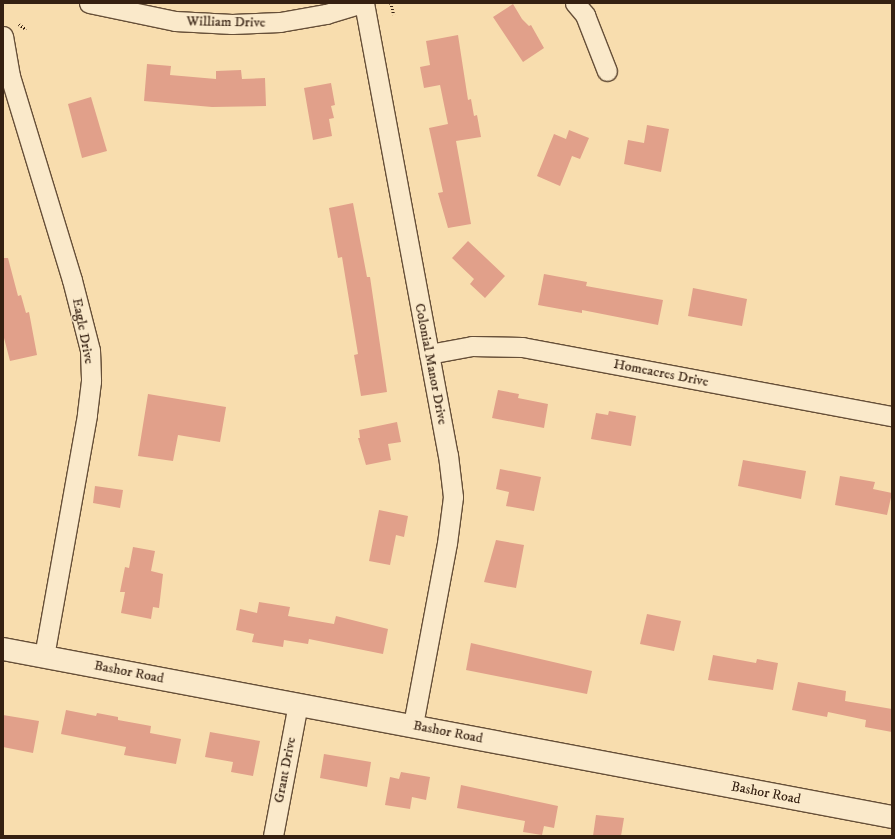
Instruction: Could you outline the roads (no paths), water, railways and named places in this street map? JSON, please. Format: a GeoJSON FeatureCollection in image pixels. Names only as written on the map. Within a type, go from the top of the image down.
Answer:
{"type":"FeatureCollection","features":[{"type":"Feature","properties":{"kind":"street","name":"William Drive"},"geometry":{"type":"LineString","coordinates":[[89,3],[175,21],[232,24],[288,21],[326,14],[363,3]]}},
{"type":"Feature","properties":{"kind":"street","name":"Colonial Manor Drive"},"geometry":{"type":"LineString","coordinates":[[363,3],[448,455],[453,498],[448,543],[412,725]]}},
{"type":"Feature","properties":{"kind":"street"},"geometry":{"type":"LineString","coordinates":[[575,3],[585,15],[608,71]]}},
{"type":"Feature","properties":{"kind":"street","name":"Eagle Drive"},"geometry":{"type":"LineString","coordinates":[[3,36],[10,76],[74,286],[90,350],[91,381],[87,415],[44,656]]}},
{"type":"Feature","properties":{"kind":"street","name":"Homeacres Drive"},"geometry":{"type":"LineString","coordinates":[[429,354],[472,346],[522,347],[892,416]]}},
{"type":"Feature","properties":{"kind":"street","name":"Bashor Road"},"geometry":{"type":"LineString","coordinates":[[3,648],[892,817]]}},
{"type":"Feature","properties":{"kind":"street","name":"Grant Drive"},"geometry":{"type":"LineString","coordinates":[[272,836],[298,704]]}}]}
